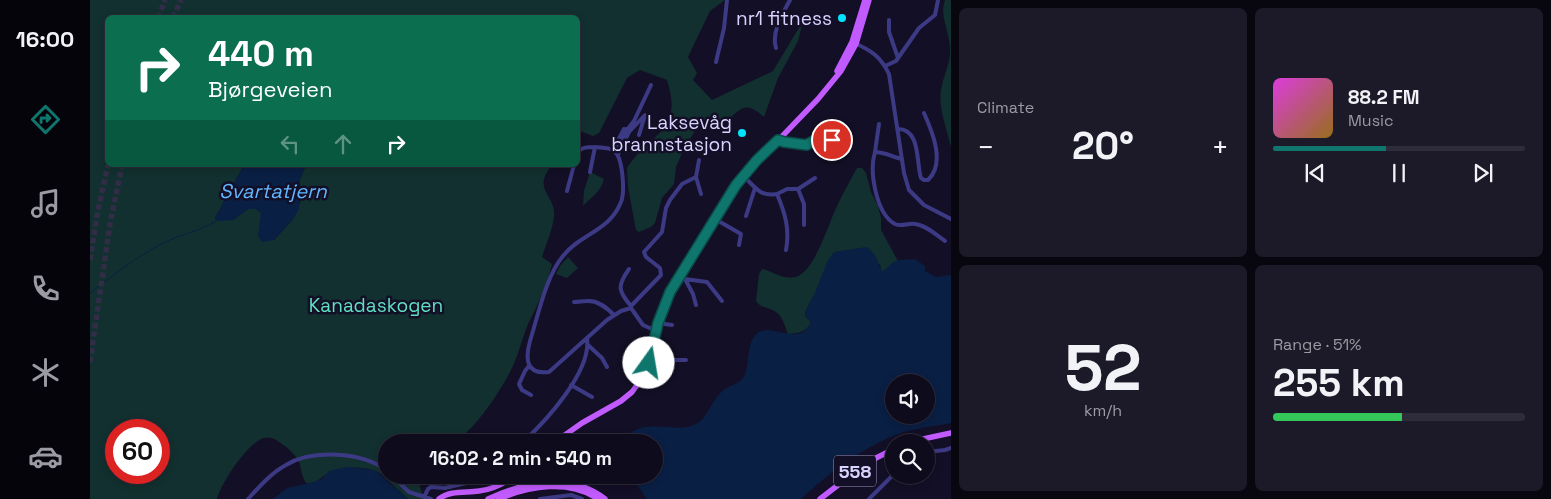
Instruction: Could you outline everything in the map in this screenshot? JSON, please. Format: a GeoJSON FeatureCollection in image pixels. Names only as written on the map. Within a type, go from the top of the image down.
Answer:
{"type":"FeatureCollection","features":[{"type":"Feature","properties":{"kind":"main road"},"geometry":{"type":"LineString","coordinates":[[854,43],[865,0]]}},
{"type":"Feature","properties":{"kind":"main road"},"geometry":{"type":"LineString","coordinates":[[567,434],[622,401],[632,392],[644,376],[666,300],[682,278],[715,219],[744,176],[826,90],[841,71],[854,43],[869,0]]}},
{"type":"Feature","properties":{"kind":"main road"},"geometry":{"type":"LineString","coordinates":[[935,436],[951,433]]}},
{"type":"Feature","properties":{"kind":"main road","name":"558"},"geometry":{"type":"LineString","coordinates":[[820,499],[868,462],[885,454]]}},
{"type":"Feature","properties":{"kind":"main road"},"geometry":{"type":"LineString","coordinates":[[488,499],[522,487],[556,482],[582,486],[606,499]]}},
{"type":"Feature","properties":{"kind":"main road"},"geometry":{"type":"LineString","coordinates":[[439,499],[447,494],[479,491],[502,484]]}},
{"type":"Feature","properties":{"kind":"main road"},"geometry":{"type":"LineString","coordinates":[[499,499],[531,489],[556,486],[580,490],[598,499]]}},
{"type":"Feature","properties":{"kind":"main road"},"geometry":{"type":"LineString","coordinates":[[447,498],[455,493]]}},
{"type":"Feature","properties":{"kind":"street"},"geometry":{"type":"LineString","coordinates":[[716,62],[724,28],[727,0]]}},
{"type":"Feature","properties":{"kind":"street"},"geometry":{"type":"LineString","coordinates":[[776,48],[774,41],[781,16],[790,0]]}},
{"type":"Feature","properties":{"kind":"street"},"geometry":{"type":"LineString","coordinates":[[885,66],[894,63],[919,28],[935,15],[938,0]]}},
{"type":"Feature","properties":{"kind":"street"},"geometry":{"type":"LineString","coordinates":[[889,20],[889,32],[898,58]]}},
{"type":"Feature","properties":{"kind":"street"},"geometry":{"type":"LineString","coordinates":[[854,43],[875,53],[885,66],[891,81],[906,182],[913,195],[924,205],[951,219]]}},
{"type":"Feature","properties":{"kind":"street"},"geometry":{"type":"LineString","coordinates":[[628,131],[651,84]]}},
{"type":"Feature","properties":{"kind":"street"},"geometry":{"type":"LineString","coordinates":[[898,129],[906,130],[910,134],[919,155],[921,178],[928,180],[933,172],[936,150],[935,140],[924,113]]}},
{"type":"Feature","properties":{"kind":"street"},"geometry":{"type":"LineString","coordinates":[[628,131],[645,115],[639,135]]}},
{"type":"Feature","properties":{"kind":"street"},"geometry":{"type":"LineString","coordinates":[[879,124],[872,160],[877,200],[886,216],[899,226],[915,224],[924,226],[945,241]]}},
{"type":"Feature","properties":{"kind":"street"},"geometry":{"type":"LineString","coordinates":[[628,131],[624,129],[616,152],[623,187],[620,204],[614,216],[597,231],[576,243],[557,264],[549,283],[526,352],[529,366],[537,372],[549,372],[598,326],[614,315],[631,307],[661,275],[660,268],[646,257],[644,252],[662,232],[667,204],[682,184],[696,177]]}},
{"type":"Feature","properties":{"kind":"street"},"geometry":{"type":"LineString","coordinates":[[778,140],[807,145],[810,142],[828,138],[838,145]]}},
{"type":"Feature","properties":{"kind":"street"},"geometry":{"type":"LineString","coordinates":[[580,149],[585,147],[616,152]]}},
{"type":"Feature","properties":{"kind":"street"},"geometry":{"type":"LineString","coordinates":[[590,172],[595,148]]}},
{"type":"Feature","properties":{"kind":"street"},"geometry":{"type":"LineString","coordinates":[[875,152],[883,152],[902,159]]}},
{"type":"Feature","properties":{"kind":"street"},"geometry":{"type":"LineString","coordinates":[[699,160],[696,177],[701,194]]}},
{"type":"Feature","properties":{"kind":"street"},"geometry":{"type":"LineString","coordinates":[[567,191],[573,167]]}},
{"type":"Feature","properties":{"kind":"street"},"geometry":{"type":"LineString","coordinates":[[744,176],[766,195],[777,194],[787,189],[798,189],[814,178]]}},
{"type":"Feature","properties":{"kind":"street"},"geometry":{"type":"LineString","coordinates":[[746,216],[756,188]]}},
{"type":"Feature","properties":{"kind":"street"},"geometry":{"type":"LineString","coordinates":[[798,189],[804,204],[804,225]]}},
{"type":"Feature","properties":{"kind":"street"},"geometry":{"type":"LineString","coordinates":[[777,194],[788,227],[786,250]]}},
{"type":"Feature","properties":{"kind":"street"},"geometry":{"type":"LineString","coordinates":[[715,219],[747,236]]}},
{"type":"Feature","properties":{"kind":"street"},"geometry":{"type":"LineString","coordinates":[[739,245],[741,234]]}},
{"type":"Feature","properties":{"kind":"street"},"geometry":{"type":"LineString","coordinates":[[629,269],[624,276],[622,296],[643,325],[656,331]]}},
{"type":"Feature","properties":{"kind":"street"},"geometry":{"type":"LineString","coordinates":[[682,278],[707,282],[722,301]]}},
{"type":"Feature","properties":{"kind":"street"},"geometry":{"type":"LineString","coordinates":[[682,278],[693,294],[696,305]]}},
{"type":"Feature","properties":{"kind":"street"},"geometry":{"type":"LineString","coordinates":[[574,302],[589,300],[596,302],[607,307],[614,315]]}},
{"type":"Feature","properties":{"kind":"street"},"geometry":{"type":"LineString","coordinates":[[658,323],[672,325]]}},
{"type":"Feature","properties":{"kind":"street"},"geometry":{"type":"LineString","coordinates":[[531,434],[560,404],[571,386],[581,368],[588,345],[587,338]]}},
{"type":"Feature","properties":{"kind":"street"},"geometry":{"type":"LineString","coordinates":[[588,345],[602,358],[607,367]]}},
{"type":"Feature","properties":{"kind":"street"},"geometry":{"type":"LineString","coordinates":[[651,355],[673,360],[686,360]]}},
{"type":"Feature","properties":{"kind":"street"},"geometry":{"type":"LineString","coordinates":[[529,366],[519,384],[522,390],[531,395]]}},
{"type":"Feature","properties":{"kind":"street"},"geometry":{"type":"LineString","coordinates":[[571,386],[592,396]]}},
{"type":"Feature","properties":{"kind":"street"},"geometry":{"type":"LineString","coordinates":[[935,451],[951,448]]}},
{"type":"Feature","properties":{"kind":"street"},"geometry":{"type":"LineString","coordinates":[[248,499],[278,470],[288,463],[304,457],[333,455],[350,457],[378,466]]}},
{"type":"Feature","properties":{"kind":"street"},"geometry":{"type":"LineString","coordinates":[[869,499],[885,483]]}},
{"type":"Feature","properties":{"kind":"street"},"geometry":{"type":"LineString","coordinates":[[401,484],[409,492],[431,499]]}},
{"type":"Feature","properties":{"kind":"street"},"geometry":{"type":"LineString","coordinates":[[424,497],[431,487],[445,488],[462,484]]}},
{"type":"Feature","properties":{"kind":"street"},"geometry":{"type":"LineString","coordinates":[[540,499],[571,495],[582,499]]}},
{"type":"Feature","properties":{"kind":"green space","name":"Kanadaskogen"},"geometry":{"type":"Polygon","coordinates":[[[90,0],[725,0],[710,11],[688,57],[697,73],[693,80],[712,100],[773,71],[803,21],[798,41],[778,78],[764,117],[756,110],[744,108],[724,122],[716,125],[700,124],[685,146],[676,167],[674,184],[662,198],[655,223],[651,227],[639,232],[636,230],[628,187],[627,168],[668,122],[671,111],[671,98],[667,80],[640,70],[627,78],[599,133],[593,136],[580,131],[580,15],[105,15],[105,167],[243,167],[215,218],[233,220],[248,209],[256,209],[261,213],[274,240],[293,219],[300,202],[300,179],[305,167],[551,167],[546,174],[544,187],[552,202],[554,216],[542,257],[552,264],[548,280],[528,324],[511,370],[489,406],[464,434],[378,434],[378,472],[361,468],[340,469],[310,483],[306,483],[299,461],[287,448],[278,441],[264,438],[250,447],[243,455],[229,474],[217,499],[90,499],[90,0]]]}},
{"type":"Feature","properties":{"kind":"green space"},"geometry":{"type":"Polygon","coordinates":[[[945,0],[951,0],[951,147],[940,97],[950,54],[950,43],[943,12],[945,0]]]}},
{"type":"Feature","properties":{"kind":"green space"},"geometry":{"type":"Polygon","coordinates":[[[857,168],[862,168],[866,173],[871,192],[878,206],[881,230],[898,261],[894,262],[883,272],[881,271],[880,264],[814,295],[805,312],[805,316],[811,322],[809,326],[801,332],[788,334],[784,322],[778,314],[756,301],[759,274],[762,269],[790,278],[802,274],[815,257],[837,206],[857,168]]]}},
{"type":"Feature","properties":{"kind":"green space"},"geometry":{"type":"Polygon","coordinates":[[[590,172],[604,179],[603,184],[583,206],[584,191],[590,172]]]}},
{"type":"Feature","properties":{"kind":"green space"},"geometry":{"type":"Polygon","coordinates":[[[568,257],[578,268],[567,278],[556,274],[568,257]]]}},
{"type":"Feature","properties":{"kind":"green space","name":"Kanadaskogen"},"geometry":{"type":"Polygon","coordinates":[[[392,484],[419,484],[424,499],[408,499],[392,484]]]}},
{"type":"Feature","properties":{"kind":"water","name":"Svartatjern"},"geometry":{"type":"Polygon","coordinates":[[[243,167],[305,167],[300,179],[299,209],[293,219],[274,240],[262,242],[258,236],[261,213],[256,209],[248,209],[233,220],[216,221],[215,218],[243,167]]]}},
{"type":"Feature","properties":{"kind":"water"},"geometry":{"type":"Polygon","coordinates":[[[866,247],[878,261],[882,272],[894,262],[915,259],[925,266],[925,271],[936,277],[951,275],[951,423],[898,434],[885,434],[885,439],[848,461],[801,499],[647,499],[636,484],[663,484],[663,434],[629,434],[640,428],[681,428],[699,422],[721,392],[744,377],[750,345],[759,332],[771,330],[793,334],[806,330],[811,322],[805,316],[805,312],[828,260],[834,252],[866,247]]]}},
{"type":"Feature","properties":{"kind":"water"},"geometry":{"type":"Polygon","coordinates":[[[346,467],[376,471],[378,473],[378,484],[391,484],[408,499],[273,499],[287,488],[322,479],[329,471],[346,467]]]}},
{"type":"Feature","properties":{"kind":"waterway"},"geometry":{"type":"LineString","coordinates":[[90,293],[128,264],[149,251],[216,221]]}},
{"type":"Feature","properties":{"kind":"tunnel"},"geometry":{"type":"LineString","coordinates":[[159,15],[165,0]]}},
{"type":"Feature","properties":{"kind":"tunnel"},"geometry":{"type":"LineString","coordinates":[[174,15],[181,0]]}},
{"type":"Feature","properties":{"kind":"tunnel"},"geometry":{"type":"LineString","coordinates":[[90,260],[108,167]]}},
{"type":"Feature","properties":{"kind":"tunnel"},"geometry":{"type":"LineString","coordinates":[[90,362],[110,224],[122,167]]}},
{"type":"Feature","properties":{"kind":"place","name":"nr1 fitness"},"geometry":{"type":"Point","coordinates":[842,18]}},
{"type":"Feature","properties":{"kind":"place","name":"Laksevåg brannstasjon"},"geometry":{"type":"Point","coordinates":[742,133]}},
{"type":"Feature","properties":{"kind":"route"},"geometry":{"type":"LineString","coordinates":[[649,363],[658,323],[670,292],[740,180],[778,140],[780,142],[807,145],[810,142],[825,138],[832,140]]}}]}
